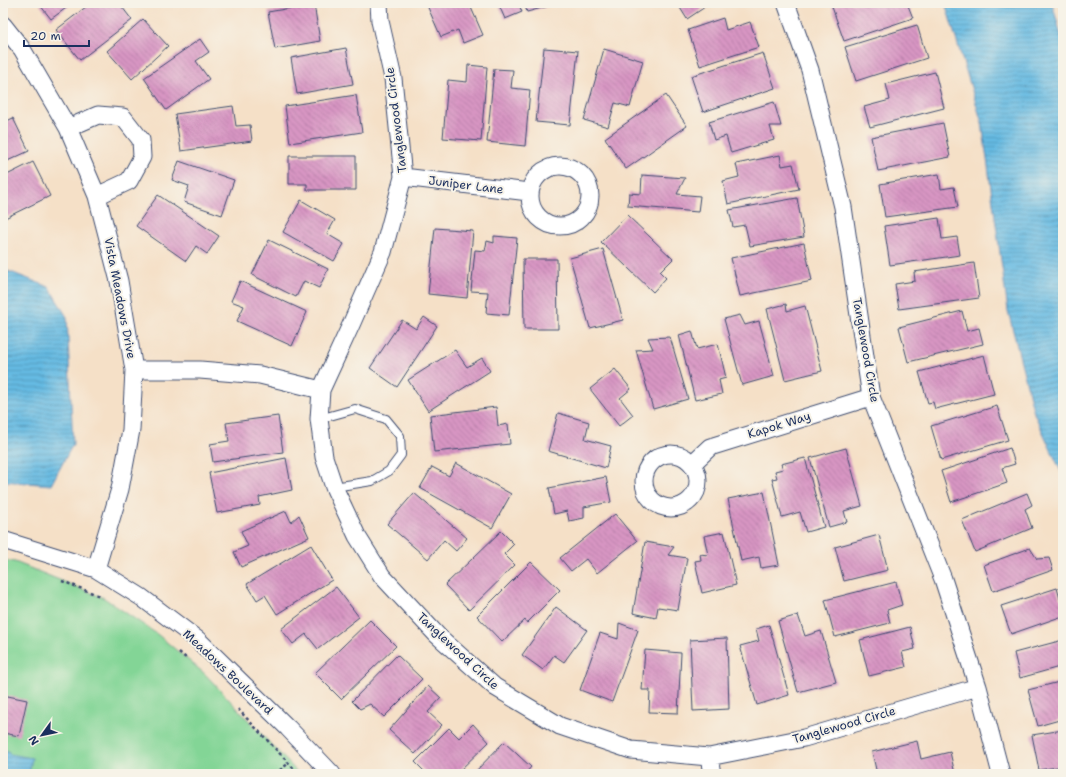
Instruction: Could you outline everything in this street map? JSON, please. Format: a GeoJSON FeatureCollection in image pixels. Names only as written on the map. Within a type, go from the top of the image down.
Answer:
{"type":"FeatureCollection","features":[{"type":"Feature","properties":{"kind":"street","name":"Tanglewood Circle"},"geometry":{"type":"LineString","coordinates":[[379,3],[380,22],[393,78],[403,177],[383,252],[321,390],[319,419],[324,457],[334,487],[357,536],[382,576],[437,634],[495,687],[560,726],[631,750],[709,757],[804,738],[978,687]]}},
{"type":"Feature","properties":{"kind":"street","name":"Tanglewood Circle"},"geometry":{"type":"LineString","coordinates":[[786,3],[810,70],[843,207],[871,397],[943,579],[978,687],[1001,774]]}},
{"type":"Feature","properties":{"kind":"street","name":"Vista Meadows Drive"},"geometry":{"type":"LineString","coordinates":[[3,25],[22,49],[68,128],[97,196],[119,281],[134,370],[131,430],[120,489],[96,569]]}},
{"type":"Feature","properties":{"kind":"street"},"geometry":{"type":"LineString","coordinates":[[68,128],[98,115],[123,117],[141,140],[142,157],[130,180],[97,196]]}},
{"type":"Feature","properties":{"kind":"street","name":"Juniper Lane"},"geometry":{"type":"LineString","coordinates":[[403,177],[529,192]]}},
{"type":"Feature","properties":{"kind":"street"},"geometry":{"type":"LineString","coordinates":[[134,370],[200,370],[260,375],[321,390]]}},
{"type":"Feature","properties":{"kind":"street","name":"Kapok Way"},"geometry":{"type":"LineString","coordinates":[[693,463],[710,447],[871,397]]}},
{"type":"Feature","properties":{"kind":"street","name":"Meadows Boulevard"},"geometry":{"type":"LineString","coordinates":[[3,540],[96,569],[140,597],[198,640],[288,728],[332,774]]}},
{"type":"Feature","properties":{"kind":"street"},"geometry":{"type":"LineString","coordinates":[[709,757],[712,774]]}},
{"type":"Feature","properties":{"kind":"lane"},"geometry":{"type":"LineString","coordinates":[[319,419],[355,409],[386,419],[400,436],[401,455],[388,471],[372,481],[334,487]]}},
{"type":"Feature","properties":{"kind":"path"},"geometry":{"type":"LineString","coordinates":[[60,580],[104,598]]}},
{"type":"Feature","properties":{"kind":"path"},"geometry":{"type":"LineString","coordinates":[[175,649],[187,659]]}},
{"type":"Feature","properties":{"kind":"path"},"geometry":{"type":"LineString","coordinates":[[236,707],[299,774]]}},
{"type":"Feature","properties":{"kind":"path"},"geometry":{"type":"LineString","coordinates":[[275,774],[288,762]]}},
{"type":"Feature","properties":{"kind":"green space"},"geometry":{"type":"Polygon","coordinates":[[[3,560],[15,562],[104,598],[157,634],[205,674],[299,774],[3,774],[3,560]]]}},
{"type":"Feature","properties":{"kind":"water"},"geometry":{"type":"Polygon","coordinates":[[[945,3],[1052,3],[1063,42],[1063,476],[1034,413],[1008,311],[982,123],[945,3]]]}},
{"type":"Feature","properties":{"kind":"water"},"geometry":{"type":"Polygon","coordinates":[[[3,269],[49,287],[67,317],[73,444],[51,485],[3,481],[3,269]]]}},
{"type":"Feature","properties":{"kind":"water"},"geometry":{"type":"Polygon","coordinates":[[[3,748],[9,752],[9,754],[32,758],[29,774],[3,774],[3,748]]]}},
{"type":"Feature","properties":{"kind":"building"},"geometry":{"type":"Polygon","coordinates":[[[43,3],[73,3],[51,19],[40,5],[43,3]]]}},
{"type":"Feature","properties":{"kind":"building"},"geometry":{"type":"Polygon","coordinates":[[[91,3],[119,3],[132,20],[80,60],[56,30],[91,3]]]}},
{"type":"Feature","properties":{"kind":"building"},"geometry":{"type":"Polygon","coordinates":[[[426,3],[469,3],[483,35],[463,43],[458,30],[441,37],[426,3]]]}},
{"type":"Feature","properties":{"kind":"building"},"geometry":{"type":"Polygon","coordinates":[[[498,3],[518,3],[522,12],[505,19],[498,3]]]}},
{"type":"Feature","properties":{"kind":"building"},"geometry":{"type":"Polygon","coordinates":[[[524,3],[560,3],[527,12],[524,3]]]}},
{"type":"Feature","properties":{"kind":"building"},"geometry":{"type":"Polygon","coordinates":[[[677,3],[711,3],[687,19],[677,3]]]}},
{"type":"Feature","properties":{"kind":"building"},"geometry":{"type":"Polygon","coordinates":[[[843,3],[907,3],[913,18],[844,41],[832,7],[843,3]]]}},
{"type":"Feature","properties":{"kind":"building"},"geometry":{"type":"Polygon","coordinates":[[[314,4],[320,41],[275,49],[268,12],[314,4]]]}},
{"type":"Feature","properties":{"kind":"building"},"geometry":{"type":"Polygon","coordinates":[[[723,18],[726,30],[750,22],[759,47],[700,66],[688,30],[723,18]]]}},
{"type":"Feature","properties":{"kind":"building"},"geometry":{"type":"Polygon","coordinates":[[[143,19],[168,46],[132,79],[107,51],[143,19]]]}},
{"type":"Feature","properties":{"kind":"building"},"geometry":{"type":"Polygon","coordinates":[[[917,25],[927,58],[856,81],[845,47],[917,25]]]}},
{"type":"Feature","properties":{"kind":"building"},"geometry":{"type":"Polygon","coordinates":[[[200,39],[209,52],[196,61],[209,79],[166,110],[144,78],[200,39]]]}},
{"type":"Feature","properties":{"kind":"building"},"geometry":{"type":"Polygon","coordinates":[[[346,48],[353,84],[297,94],[291,58],[346,48]]]}},
{"type":"Feature","properties":{"kind":"building"},"geometry":{"type":"Polygon","coordinates":[[[544,48],[578,51],[570,125],[536,122],[544,48]]]}},
{"type":"Feature","properties":{"kind":"building"},"geometry":{"type":"Polygon","coordinates":[[[604,49],[643,61],[630,107],[615,103],[608,127],[584,120],[604,49]]]}},
{"type":"Feature","properties":{"kind":"building"},"geometry":{"type":"Polygon","coordinates":[[[763,53],[775,88],[703,112],[691,76],[763,53]]]}},
{"type":"Feature","properties":{"kind":"building"},"geometry":{"type":"Polygon","coordinates":[[[468,65],[487,67],[481,141],[443,138],[448,80],[467,82],[468,65]]]}},
{"type":"Feature","properties":{"kind":"building"},"geometry":{"type":"Polygon","coordinates":[[[494,69],[513,70],[511,88],[530,90],[525,146],[487,142],[494,69]]]}},
{"type":"Feature","properties":{"kind":"building"},"geometry":{"type":"Polygon","coordinates":[[[935,72],[944,108],[870,127],[864,107],[890,100],[886,84],[935,72]]]}},
{"type":"Feature","properties":{"kind":"building"},"geometry":{"type":"Polygon","coordinates":[[[356,95],[362,132],[290,143],[285,106],[356,95]]]}},
{"type":"Feature","properties":{"kind":"building"},"geometry":{"type":"Polygon","coordinates":[[[666,95],[687,126],[626,169],[605,138],[666,95]]]}},
{"type":"Feature","properties":{"kind":"building"},"geometry":{"type":"Polygon","coordinates":[[[774,102],[781,126],[770,126],[774,140],[731,153],[726,136],[714,140],[709,122],[774,102]]]}},
{"type":"Feature","properties":{"kind":"building"},"geometry":{"type":"Polygon","coordinates":[[[233,106],[236,126],[250,125],[252,141],[181,151],[175,114],[233,106]]]}},
{"type":"Feature","properties":{"kind":"building"},"geometry":{"type":"Polygon","coordinates":[[[13,118],[29,151],[3,163],[3,123],[13,118]]]}},
{"type":"Feature","properties":{"kind":"building"},"geometry":{"type":"Polygon","coordinates":[[[943,123],[950,157],[878,171],[871,137],[943,123]]]}},
{"type":"Feature","properties":{"kind":"building"},"geometry":{"type":"Polygon","coordinates":[[[780,155],[782,166],[793,164],[799,189],[728,204],[723,181],[739,177],[736,164],[780,155]]]}},
{"type":"Feature","properties":{"kind":"building"},"geometry":{"type":"Polygon","coordinates":[[[289,156],[356,156],[356,190],[307,190],[307,184],[289,184],[289,156]]]}},
{"type":"Feature","properties":{"kind":"building"},"geometry":{"type":"Polygon","coordinates":[[[179,161],[234,180],[222,215],[184,202],[189,186],[172,180],[179,161]]]}},
{"type":"Feature","properties":{"kind":"building"},"geometry":{"type":"Polygon","coordinates":[[[33,162],[50,196],[3,219],[3,177],[33,162]]]}},
{"type":"Feature","properties":{"kind":"building"},"geometry":{"type":"Polygon","coordinates":[[[939,174],[941,189],[954,187],[958,207],[885,217],[880,184],[939,174]]]}},
{"type":"Feature","properties":{"kind":"building"},"geometry":{"type":"Polygon","coordinates":[[[642,175],[685,178],[677,194],[700,196],[698,212],[628,206],[629,193],[641,194],[642,175]]]}},
{"type":"Feature","properties":{"kind":"building"},"geometry":{"type":"Polygon","coordinates":[[[158,195],[219,236],[207,254],[196,246],[186,261],[136,226],[158,195]]]}},
{"type":"Feature","properties":{"kind":"building"},"geometry":{"type":"Polygon","coordinates":[[[797,198],[804,237],[750,246],[745,225],[733,227],[729,210],[797,198]]]}},
{"type":"Feature","properties":{"kind":"building"},"geometry":{"type":"Polygon","coordinates":[[[301,200],[335,220],[327,234],[344,244],[334,261],[283,232],[301,200]]]}},
{"type":"Feature","properties":{"kind":"building"},"geometry":{"type":"Polygon","coordinates":[[[627,215],[673,259],[660,272],[666,278],[653,292],[601,242],[627,215]]]}},
{"type":"Feature","properties":{"kind":"building"},"geometry":{"type":"Polygon","coordinates":[[[939,218],[942,239],[957,237],[960,255],[890,265],[884,226],[939,218]]]}},
{"type":"Feature","properties":{"kind":"building"},"geometry":{"type":"Polygon","coordinates":[[[435,228],[473,231],[467,298],[428,294],[435,228]]]}},
{"type":"Feature","properties":{"kind":"building"},"geometry":{"type":"Polygon","coordinates":[[[494,236],[517,238],[509,315],[486,313],[488,292],[471,291],[475,250],[485,251],[487,241],[494,243],[494,236]]]}},
{"type":"Feature","properties":{"kind":"building"},"geometry":{"type":"Polygon","coordinates":[[[269,240],[328,269],[319,288],[304,281],[296,297],[252,275],[269,240]]]}},
{"type":"Feature","properties":{"kind":"building"},"geometry":{"type":"Polygon","coordinates":[[[804,243],[812,281],[740,296],[731,258],[804,243]]]}},
{"type":"Feature","properties":{"kind":"building"},"geometry":{"type":"Polygon","coordinates":[[[603,249],[623,320],[590,328],[570,258],[603,249]]]}},
{"type":"Feature","properties":{"kind":"building"},"geometry":{"type":"Polygon","coordinates":[[[523,259],[557,259],[558,329],[524,329],[523,259]]]}},
{"type":"Feature","properties":{"kind":"building"},"geometry":{"type":"Polygon","coordinates":[[[974,263],[979,298],[899,309],[895,284],[915,281],[914,272],[974,263]]]}},
{"type":"Feature","properties":{"kind":"building"},"geometry":{"type":"Polygon","coordinates":[[[240,281],[307,312],[292,346],[237,321],[244,306],[231,301],[240,281]]]}},
{"type":"Feature","properties":{"kind":"building"},"geometry":{"type":"Polygon","coordinates":[[[786,304],[787,311],[805,306],[822,371],[785,380],[767,309],[786,304]]]}},
{"type":"Feature","properties":{"kind":"building"},"geometry":{"type":"Polygon","coordinates":[[[962,311],[967,331],[979,328],[983,344],[908,362],[899,327],[962,311]]]}},
{"type":"Feature","properties":{"kind":"building"},"geometry":{"type":"Polygon","coordinates":[[[740,315],[745,325],[759,321],[774,376],[742,385],[724,319],[740,315]]]}},
{"type":"Feature","properties":{"kind":"building"},"geometry":{"type":"Polygon","coordinates":[[[424,317],[437,326],[397,387],[370,368],[402,320],[416,329],[424,317]]]}},
{"type":"Feature","properties":{"kind":"building"},"geometry":{"type":"Polygon","coordinates":[[[692,331],[697,349],[718,344],[726,378],[719,380],[722,394],[695,400],[679,335],[692,331]]]}},
{"type":"Feature","properties":{"kind":"building"},"geometry":{"type":"Polygon","coordinates":[[[670,337],[688,399],[653,409],[636,350],[653,349],[648,338],[670,337]]]}},
{"type":"Feature","properties":{"kind":"building"},"geometry":{"type":"Polygon","coordinates":[[[455,350],[467,367],[482,358],[490,371],[428,411],[408,380],[455,350]]]}},
{"type":"Feature","properties":{"kind":"building"},"geometry":{"type":"Polygon","coordinates":[[[984,355],[994,394],[935,409],[933,402],[928,403],[919,372],[984,355]]]}},
{"type":"Feature","properties":{"kind":"building"},"geometry":{"type":"Polygon","coordinates":[[[615,369],[631,389],[620,398],[633,415],[619,426],[590,389],[615,369]]]}},
{"type":"Feature","properties":{"kind":"building"},"geometry":{"type":"Polygon","coordinates":[[[997,406],[1008,440],[941,460],[931,426],[997,406]]]}},
{"type":"Feature","properties":{"kind":"building"},"geometry":{"type":"Polygon","coordinates":[[[496,407],[498,426],[508,424],[510,444],[434,452],[430,415],[496,407]]]}},
{"type":"Feature","properties":{"kind":"building"},"geometry":{"type":"Polygon","coordinates":[[[558,413],[589,422],[585,439],[611,446],[606,468],[548,451],[558,413]]]}},
{"type":"Feature","properties":{"kind":"building"},"geometry":{"type":"Polygon","coordinates":[[[278,416],[283,452],[213,462],[210,444],[229,441],[226,423],[278,416]]]}},
{"type":"Feature","properties":{"kind":"building"},"geometry":{"type":"Polygon","coordinates":[[[846,448],[862,506],[844,511],[847,522],[829,527],[810,458],[846,448]]]}},
{"type":"Feature","properties":{"kind":"building"},"geometry":{"type":"Polygon","coordinates":[[[1010,448],[1015,464],[1002,468],[1007,483],[951,502],[941,471],[1010,448]]]}},
{"type":"Feature","properties":{"kind":"building"},"geometry":{"type":"Polygon","coordinates":[[[286,458],[292,490],[259,497],[260,505],[217,513],[209,473],[286,458]]]}},
{"type":"Feature","properties":{"kind":"building"},"geometry":{"type":"Polygon","coordinates":[[[805,458],[824,527],[806,532],[800,512],[782,517],[772,479],[777,478],[775,471],[783,469],[781,464],[805,458]]]}},
{"type":"Feature","properties":{"kind":"building"},"geometry":{"type":"Polygon","coordinates":[[[456,463],[511,494],[492,528],[420,488],[432,467],[449,476],[456,463]]]}},
{"type":"Feature","properties":{"kind":"building"},"geometry":{"type":"Polygon","coordinates":[[[606,477],[611,502],[584,507],[584,518],[569,521],[567,511],[554,514],[549,488],[606,477]]]}},
{"type":"Feature","properties":{"kind":"building"},"geometry":{"type":"Polygon","coordinates":[[[764,492],[779,565],[761,568],[759,557],[741,561],[728,499],[764,492]]]}},
{"type":"Feature","properties":{"kind":"building"},"geometry":{"type":"Polygon","coordinates":[[[414,493],[467,538],[456,551],[444,540],[428,559],[387,524],[414,493]]]}},
{"type":"Feature","properties":{"kind":"building"},"geometry":{"type":"Polygon","coordinates":[[[1027,493],[1032,505],[1025,509],[1032,528],[975,552],[962,520],[1027,493]]]}},
{"type":"Feature","properties":{"kind":"building"},"geometry":{"type":"Polygon","coordinates":[[[286,511],[291,522],[299,515],[309,537],[241,567],[234,552],[248,546],[241,531],[286,511]]]}},
{"type":"Feature","properties":{"kind":"building"},"geometry":{"type":"Polygon","coordinates":[[[615,514],[637,541],[597,573],[586,559],[571,571],[560,558],[615,514]]]}},
{"type":"Feature","properties":{"kind":"building"},"geometry":{"type":"Polygon","coordinates":[[[501,531],[514,544],[504,554],[515,565],[469,610],[445,585],[501,531]]]}},
{"type":"Feature","properties":{"kind":"building"},"geometry":{"type":"Polygon","coordinates":[[[724,532],[736,585],[702,593],[695,561],[701,560],[700,554],[708,555],[704,536],[724,532]]]}},
{"type":"Feature","properties":{"kind":"building"},"geometry":{"type":"Polygon","coordinates":[[[879,535],[888,570],[844,581],[835,547],[879,535]]]}},
{"type":"Feature","properties":{"kind":"building"},"geometry":{"type":"Polygon","coordinates":[[[645,542],[674,547],[668,555],[687,558],[678,610],[658,607],[656,618],[633,613],[645,542]]]}},
{"type":"Feature","properties":{"kind":"building"},"geometry":{"type":"Polygon","coordinates":[[[311,545],[332,580],[277,614],[265,595],[257,600],[247,584],[311,545]]]}},
{"type":"Feature","properties":{"kind":"building"},"geometry":{"type":"Polygon","coordinates":[[[1030,548],[1037,559],[1049,558],[1053,570],[993,591],[984,565],[1030,548]]]}},
{"type":"Feature","properties":{"kind":"building"},"geometry":{"type":"Polygon","coordinates":[[[531,562],[560,590],[527,623],[525,620],[502,642],[477,616],[531,562]]]}},
{"type":"Feature","properties":{"kind":"building"},"geometry":{"type":"Polygon","coordinates":[[[896,582],[902,605],[887,610],[890,623],[835,637],[825,600],[896,582]]]}},
{"type":"Feature","properties":{"kind":"building"},"geometry":{"type":"Polygon","coordinates":[[[336,587],[359,617],[318,649],[306,634],[293,644],[281,629],[336,587]]]}},
{"type":"Feature","properties":{"kind":"building"},"geometry":{"type":"Polygon","coordinates":[[[1057,588],[1060,599],[1063,599],[1063,616],[1011,634],[1001,606],[1057,588]]]}},
{"type":"Feature","properties":{"kind":"building"},"geometry":{"type":"Polygon","coordinates":[[[556,607],[587,630],[564,662],[554,655],[543,670],[522,655],[556,607]]]}},
{"type":"Feature","properties":{"kind":"building"},"geometry":{"type":"Polygon","coordinates":[[[798,615],[805,636],[821,631],[836,682],[798,692],[778,621],[798,615]]]}},
{"type":"Feature","properties":{"kind":"building"},"geometry":{"type":"Polygon","coordinates":[[[370,620],[396,646],[341,699],[315,673],[370,620]]]}},
{"type":"Feature","properties":{"kind":"building"},"geometry":{"type":"Polygon","coordinates":[[[619,623],[638,630],[612,702],[580,690],[600,633],[618,639],[619,623]]]}},
{"type":"Feature","properties":{"kind":"building"},"geometry":{"type":"Polygon","coordinates":[[[769,625],[789,695],[757,705],[740,646],[759,641],[756,629],[769,625]]]}},
{"type":"Feature","properties":{"kind":"building"},"geometry":{"type":"Polygon","coordinates":[[[910,627],[915,649],[902,652],[906,667],[869,676],[860,640],[910,627]]]}},
{"type":"Feature","properties":{"kind":"building"},"geometry":{"type":"Polygon","coordinates":[[[727,638],[729,709],[693,711],[690,640],[727,638]]]}},
{"type":"Feature","properties":{"kind":"building"},"geometry":{"type":"Polygon","coordinates":[[[1063,640],[1063,666],[1020,678],[1014,653],[1063,640]]]}},
{"type":"Feature","properties":{"kind":"building"},"geometry":{"type":"Polygon","coordinates":[[[645,650],[681,653],[678,713],[649,712],[650,690],[642,690],[645,650]]]}},
{"type":"Feature","properties":{"kind":"building"},"geometry":{"type":"Polygon","coordinates":[[[397,655],[422,679],[384,717],[370,704],[360,709],[352,701],[397,655]]]}},
{"type":"Feature","properties":{"kind":"building"},"geometry":{"type":"Polygon","coordinates":[[[1063,681],[1063,719],[1038,726],[1028,690],[1063,681]]]}},
{"type":"Feature","properties":{"kind":"building"},"geometry":{"type":"Polygon","coordinates":[[[428,686],[441,698],[428,712],[442,725],[415,754],[389,730],[428,686]]]}},
{"type":"Feature","properties":{"kind":"building"},"geometry":{"type":"Polygon","coordinates":[[[3,695],[27,700],[19,736],[3,733],[3,695]]]}},
{"type":"Feature","properties":{"kind":"building"},"geometry":{"type":"Polygon","coordinates":[[[473,724],[489,742],[456,774],[427,774],[415,762],[449,728],[459,738],[473,724]]]}},
{"type":"Feature","properties":{"kind":"building"},"geometry":{"type":"Polygon","coordinates":[[[1063,730],[1063,766],[1039,770],[1032,735],[1063,730]]]}},
{"type":"Feature","properties":{"kind":"building"},"geometry":{"type":"Polygon","coordinates":[[[917,741],[921,759],[950,752],[955,774],[877,774],[872,752],[917,741]]]}},
{"type":"Feature","properties":{"kind":"building"},"geometry":{"type":"Polygon","coordinates":[[[504,742],[531,767],[525,774],[473,774],[504,742]]]}}]}
